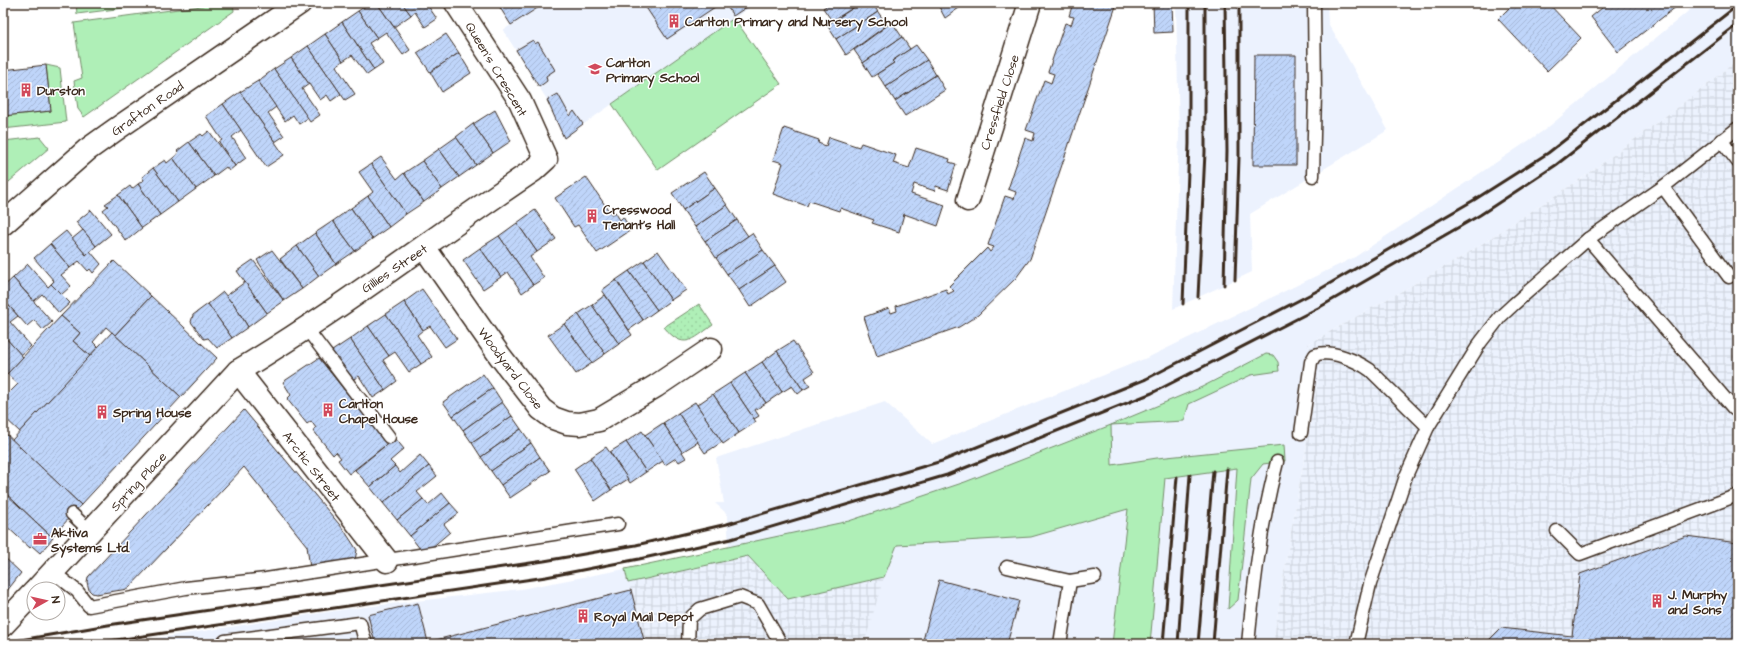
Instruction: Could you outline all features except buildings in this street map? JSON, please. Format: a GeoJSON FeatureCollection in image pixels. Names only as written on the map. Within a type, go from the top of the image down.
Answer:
{"type":"FeatureCollection","features":[{"type":"Feature","properties":{"kind":"street","name":"Grafton Road"},"geometry":{"type":"LineString","coordinates":[[3,224],[87,150],[300,3]]}},
{"type":"Feature","properties":{"kind":"street","name":"Queen's Crescent"},"geometry":{"type":"LineString","coordinates":[[456,3],[520,101],[546,158]]}},
{"type":"Feature","properties":{"kind":"street","name":"Cressfield Close"},"geometry":{"type":"LineString","coordinates":[[968,200],[1030,3]]}},
{"type":"Feature","properties":{"kind":"street","name":"Gillies Street"},"geometry":{"type":"LineString","coordinates":[[238,371],[306,328],[424,248],[534,170],[546,158]]}},
{"type":"Feature","properties":{"kind":"street","name":"Woodyard Close"},"geometry":{"type":"LineString","coordinates":[[424,248],[500,356],[541,410],[553,418],[567,424],[580,424],[599,420],[656,386],[711,349]]}},
{"type":"Feature","properties":{"kind":"street","name":"Spring Place"},"geometry":{"type":"LineString","coordinates":[[45,581],[238,371]]}},
{"type":"Feature","properties":{"kind":"street","name":"Arctic Street"},"geometry":{"type":"LineString","coordinates":[[238,371],[387,561]]}},
{"type":"Feature","properties":{"kind":"street"},"geometry":{"type":"LineString","coordinates":[[3,625],[26,601]]}},
{"type":"Feature","properties":{"kind":"lane"},"geometry":{"type":"LineString","coordinates":[[1313,176],[1315,93],[1314,3]]}},
{"type":"Feature","properties":{"kind":"lane"},"geometry":{"type":"LineString","coordinates":[[1356,644],[1370,584],[1391,515],[1406,476],[1428,427],[1463,368],[1500,317],[1539,280],[1588,239],[1663,187],[1738,128]]}},
{"type":"Feature","properties":{"kind":"lane"},"geometry":{"type":"LineString","coordinates":[[1721,140],[1738,162]]}},
{"type":"Feature","properties":{"kind":"lane"},"geometry":{"type":"LineString","coordinates":[[1663,187],[1729,277]]}},
{"type":"Feature","properties":{"kind":"lane"},"geometry":{"type":"LineString","coordinates":[[1588,239],[1734,409]]}},
{"type":"Feature","properties":{"kind":"lane"},"geometry":{"type":"LineString","coordinates":[[306,328],[388,437]]}},
{"type":"Feature","properties":{"kind":"lane"},"geometry":{"type":"LineString","coordinates":[[1301,433],[1311,362],[1315,355],[1327,353],[1359,364],[1370,370],[1428,427]]}},
{"type":"Feature","properties":{"kind":"lane"},"geometry":{"type":"LineString","coordinates":[[1248,644],[1253,589],[1264,514],[1277,462]]}},
{"type":"Feature","properties":{"kind":"lane"},"geometry":{"type":"LineString","coordinates":[[1557,531],[1580,554],[1738,495]]}},
{"type":"Feature","properties":{"kind":"lane"},"geometry":{"type":"LineString","coordinates":[[72,514],[91,532]]}},
{"type":"Feature","properties":{"kind":"lane"},"geometry":{"type":"LineString","coordinates":[[53,572],[77,592],[89,606],[186,588],[266,579],[618,524]]}},
{"type":"Feature","properties":{"kind":"lane"},"geometry":{"type":"LineString","coordinates":[[1008,567],[1070,581],[1095,577]]}},
{"type":"Feature","properties":{"kind":"lane"},"geometry":{"type":"LineString","coordinates":[[1060,644],[1070,581]]}},
{"type":"Feature","properties":{"kind":"lane"},"geometry":{"type":"LineString","coordinates":[[688,644],[689,619],[700,609],[740,597],[758,604],[781,644]]}},
{"type":"Feature","properties":{"kind":"lane"},"geometry":{"type":"LineString","coordinates":[[222,644],[225,641],[360,623],[366,644]]}},
{"type":"Feature","properties":{"kind":"shaded area","name":"Carlton Primary School"},"geometry":{"type":"Polygon","coordinates":[[[546,3],[756,3],[564,138],[546,98],[503,30],[546,3]]]}},
{"type":"Feature","properties":{"kind":"shaded area"},"geometry":{"type":"Polygon","coordinates":[[[1176,3],[1327,3],[1328,23],[1388,130],[1250,214],[1252,272],[1173,309],[1179,135],[1176,3]]]}},
{"type":"Feature","properties":{"kind":"shaded area"},"geometry":{"type":"Polygon","coordinates":[[[1698,3],[1738,3],[1738,59],[1711,82],[1588,174],[1462,257],[1308,344],[1320,369],[1273,644],[119,644],[347,609],[521,589],[625,569],[628,583],[748,556],[729,547],[727,514],[715,503],[724,503],[716,458],[885,402],[932,444],[1149,357],[1355,257],[1546,129],[1698,3]]]}},
{"type":"Feature","properties":{"kind":"shaded area"},"geometry":{"type":"Polygon","coordinates":[[[1738,59],[1738,644],[1273,644],[1287,555],[1320,370],[1308,344],[1462,257],[1588,174],[1711,82],[1738,59]]]}},
{"type":"Feature","properties":{"kind":"shaded area"},"geometry":{"type":"Polygon","coordinates":[[[749,556],[788,599],[884,577],[864,644],[645,644],[629,583],[749,556]]]}},
{"type":"Feature","properties":{"kind":"green space"},"geometry":{"type":"Polygon","coordinates":[[[76,3],[163,3],[77,14],[76,3]]]}},
{"type":"Feature","properties":{"kind":"green space"},"geometry":{"type":"Polygon","coordinates":[[[223,3],[233,3],[234,11],[84,117],[78,109],[74,81],[82,78],[74,23],[223,3]]]}},
{"type":"Feature","properties":{"kind":"green space"},"geometry":{"type":"Polygon","coordinates":[[[734,18],[781,84],[658,170],[612,104],[734,18]]]}},
{"type":"Feature","properties":{"kind":"green space"},"geometry":{"type":"Polygon","coordinates":[[[46,65],[60,68],[66,122],[3,129],[3,116],[51,111],[46,65]]]}},
{"type":"Feature","properties":{"kind":"green space"},"geometry":{"type":"Polygon","coordinates":[[[40,137],[49,148],[3,187],[3,141],[40,137]]]}},
{"type":"Feature","properties":{"kind":"green space"},"geometry":{"type":"Polygon","coordinates":[[[699,304],[713,325],[694,339],[683,341],[677,339],[664,327],[699,304]]]}},
{"type":"Feature","properties":{"kind":"green space"},"geometry":{"type":"Polygon","coordinates":[[[1266,354],[1273,355],[1278,362],[1279,371],[1251,375],[1189,404],[1184,421],[1111,425],[1202,387],[1266,354]]]}},
{"type":"Feature","properties":{"kind":"green space"},"geometry":{"type":"Polygon","coordinates":[[[1111,425],[1112,465],[1157,458],[1284,445],[1285,461],[1263,464],[1251,479],[1238,600],[1228,609],[1237,468],[1165,478],[1150,644],[1112,644],[1128,509],[1031,537],[897,545],[884,577],[788,599],[748,556],[628,583],[625,569],[849,521],[965,482],[1111,425]]]}},
{"type":"Feature","properties":{"kind":"railway"},"geometry":{"type":"LineString","coordinates":[[1183,304],[1189,144],[1189,3]]}},
{"type":"Feature","properties":{"kind":"railway"},"geometry":{"type":"LineString","coordinates":[[1198,297],[1205,152],[1205,3]]}},
{"type":"Feature","properties":{"kind":"railway"},"geometry":{"type":"LineString","coordinates":[[1224,285],[1227,151],[1225,3]]}},
{"type":"Feature","properties":{"kind":"railway"},"geometry":{"type":"LineString","coordinates":[[1235,280],[1239,157],[1239,3]]}},
{"type":"Feature","properties":{"kind":"railway"},"geometry":{"type":"LineString","coordinates":[[3,643],[108,625],[544,561],[636,545],[727,524],[942,461],[1146,379],[1315,292],[1474,200],[1548,153],[1738,5]]}},
{"type":"Feature","properties":{"kind":"railway"},"geometry":{"type":"LineString","coordinates":[[89,644],[546,577],[639,559],[731,539],[947,475],[1152,393],[1320,307],[1480,215],[1556,165],[1738,24]]}},
{"type":"Feature","properties":{"kind":"railway"},"geometry":{"type":"LineString","coordinates":[[1213,644],[1227,469]]}},
{"type":"Feature","properties":{"kind":"railway"},"geometry":{"type":"LineString","coordinates":[[1198,644],[1213,471]]}},
{"type":"Feature","properties":{"kind":"railway"},"geometry":{"type":"LineString","coordinates":[[1178,644],[1190,475]]}},
{"type":"Feature","properties":{"kind":"railway"},"geometry":{"type":"LineString","coordinates":[[1163,644],[1177,477]]}},
{"type":"Feature","properties":{"kind":"place","name":"Carlton Primary and Nursery School"},"geometry":{"type":"Point","coordinates":[674,21]}},
{"type":"Feature","properties":{"kind":"place","name":"Carlton Primary School"},"geometry":{"type":"Point","coordinates":[595,69]}},
{"type":"Feature","properties":{"kind":"place","name":"Durston"},"geometry":{"type":"Point","coordinates":[26,90]}},
{"type":"Feature","properties":{"kind":"place","name":"Cresswood Tenant's Hall"},"geometry":{"type":"Point","coordinates":[592,216]}},
{"type":"Feature","properties":{"kind":"place","name":"Carlton Chapel House"},"geometry":{"type":"Point","coordinates":[328,410]}},
{"type":"Feature","properties":{"kind":"place","name":"Spring House"},"geometry":{"type":"Point","coordinates":[102,412]}},
{"type":"Feature","properties":{"kind":"place","name":"Aktiva Systems Ltd."},"geometry":{"type":"Point","coordinates":[40,539]}},
{"type":"Feature","properties":{"kind":"place","name":"J. Murphy and Sons"},"geometry":{"type":"Point","coordinates":[1657,601]}},
{"type":"Feature","properties":{"kind":"place","name":"Royal Mail Depot"},"geometry":{"type":"Point","coordinates":[583,616]}}]}
